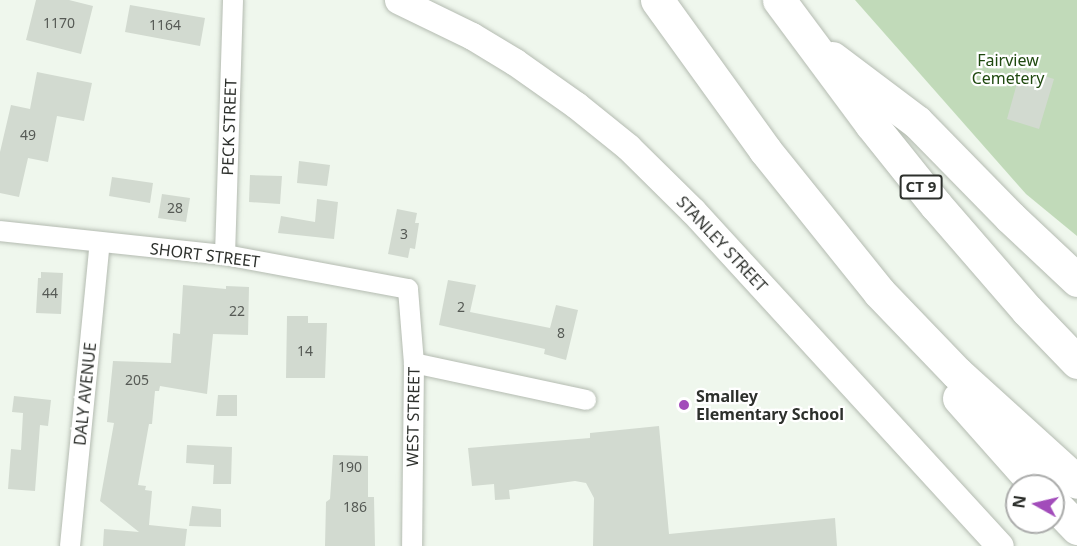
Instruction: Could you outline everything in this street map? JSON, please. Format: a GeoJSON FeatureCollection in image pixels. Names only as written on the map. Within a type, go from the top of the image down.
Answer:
{"type":"FeatureCollection","features":[{"type":"Feature","properties":{"kind":"highway"},"geometry":{"type":"LineString","coordinates":[[657,0],[765,150],[900,316],[963,403],[1026,474]]}},
{"type":"Feature","properties":{"kind":"highway","name":"CT 9"},"geometry":{"type":"LineString","coordinates":[[779,0],[929,196],[1027,310],[1077,362]]}},
{"type":"Feature","properties":{"kind":"highway"},"geometry":{"type":"LineString","coordinates":[[810,43],[911,116],[1010,218],[1077,280]]}},
{"type":"Feature","properties":{"kind":"highway"},"geometry":{"type":"LineString","coordinates":[[900,316],[957,374],[1077,482]]}},
{"type":"Feature","properties":{"kind":"highway"},"geometry":{"type":"LineString","coordinates":[[1065,516],[1077,528]]}},
{"type":"Feature","properties":{"kind":"main road","name":"STANLEY STREET"},"geometry":{"type":"LineString","coordinates":[[398,0],[472,36],[515,62],[576,105],[623,143],[693,212],[1000,546]]}},
{"type":"Feature","properties":{"kind":"street","name":"PECK STREET"},"geometry":{"type":"LineString","coordinates":[[225,255],[233,0]]}},
{"type":"Feature","properties":{"kind":"street","name":"SHORT STREET"},"geometry":{"type":"LineString","coordinates":[[0,231],[225,255],[408,289]]}},
{"type":"Feature","properties":{"kind":"street","name":"DALY AVENUE"},"geometry":{"type":"LineString","coordinates":[[70,546],[100,242]]}},
{"type":"Feature","properties":{"kind":"street","name":"WEST STREET"},"geometry":{"type":"LineString","coordinates":[[408,289],[414,363],[412,546]]}},
{"type":"Feature","properties":{"kind":"street"},"geometry":{"type":"LineString","coordinates":[[414,363],[586,399]]}},
{"type":"Feature","properties":{"kind":"green space","name":"Fairview Cemetery"},"geometry":{"type":"Polygon","coordinates":[[[855,0],[1077,0],[1077,236],[1026,194],[855,0]]]}},
{"type":"Feature","properties":{"kind":"building"},"geometry":{"type":"Polygon","coordinates":[[[36,0],[69,0],[93,6],[81,54],[26,40],[36,0]]]}},
{"type":"Feature","properties":{"kind":"building"},"geometry":{"type":"Polygon","coordinates":[[[130,5],[205,18],[200,46],[125,32],[130,5]]]}},
{"type":"Feature","properties":{"kind":"building"},"geometry":{"type":"Polygon","coordinates":[[[1021,69],[1054,79],[1039,129],[1007,119],[1021,69]]]}},
{"type":"Feature","properties":{"kind":"building"},"geometry":{"type":"Polygon","coordinates":[[[37,72],[92,83],[84,121],[57,116],[48,162],[28,158],[19,197],[0,193],[0,152],[11,105],[30,109],[37,72]]]}},
{"type":"Feature","properties":{"kind":"building"},"geometry":{"type":"Polygon","coordinates":[[[299,161],[330,165],[327,186],[297,183],[299,161]]]}},
{"type":"Feature","properties":{"kind":"building"},"geometry":{"type":"Polygon","coordinates":[[[250,175],[282,176],[280,204],[249,202],[250,175]]]}},
{"type":"Feature","properties":{"kind":"building"},"geometry":{"type":"Polygon","coordinates":[[[112,177],[153,183],[150,203],[109,196],[112,177]]]}},
{"type":"Feature","properties":{"kind":"building"},"geometry":{"type":"Polygon","coordinates":[[[162,194],[190,198],[186,222],[158,218],[162,194]]]}},
{"type":"Feature","properties":{"kind":"building"},"geometry":{"type":"Polygon","coordinates":[[[317,199],[338,202],[334,239],[278,233],[281,216],[315,222],[317,199]]]}},
{"type":"Feature","properties":{"kind":"building"},"geometry":{"type":"Polygon","coordinates":[[[397,209],[417,213],[415,223],[419,223],[415,249],[410,248],[408,258],[388,254],[397,209]]]}},
{"type":"Feature","properties":{"kind":"building"},"geometry":{"type":"Polygon","coordinates":[[[41,272],[63,273],[61,314],[36,313],[38,278],[41,278],[41,272]]]}},
{"type":"Feature","properties":{"kind":"building"},"geometry":{"type":"Polygon","coordinates":[[[448,280],[476,285],[470,312],[550,328],[556,305],[578,310],[566,360],[544,354],[545,349],[439,325],[448,280]]]}},
{"type":"Feature","properties":{"kind":"building"},"geometry":{"type":"Polygon","coordinates":[[[183,285],[226,289],[226,286],[249,287],[248,335],[213,334],[207,394],[160,386],[159,391],[155,391],[152,424],[149,424],[138,485],[146,486],[145,490],[152,491],[149,525],[187,529],[185,546],[103,546],[104,529],[139,532],[100,501],[114,423],[107,422],[113,361],[171,363],[173,333],[180,334],[183,285]]]}},
{"type":"Feature","properties":{"kind":"building"},"geometry":{"type":"Polygon","coordinates":[[[287,316],[308,316],[308,323],[327,323],[325,378],[286,378],[287,316]]]}},
{"type":"Feature","properties":{"kind":"building"},"geometry":{"type":"Polygon","coordinates":[[[218,395],[237,395],[237,416],[216,416],[218,395]]]}},
{"type":"Feature","properties":{"kind":"building"},"geometry":{"type":"Polygon","coordinates":[[[14,396],[51,400],[48,426],[40,425],[35,491],[8,489],[11,449],[21,450],[23,413],[12,412],[14,396]]]}},
{"type":"Feature","properties":{"kind":"building"},"geometry":{"type":"Polygon","coordinates":[[[659,426],[669,534],[835,518],[837,546],[593,546],[594,498],[586,483],[575,481],[509,490],[510,499],[495,500],[494,484],[472,486],[468,448],[590,438],[590,433],[659,426]]]}},
{"type":"Feature","properties":{"kind":"building"},"geometry":{"type":"Polygon","coordinates":[[[187,445],[232,447],[231,484],[213,484],[214,465],[186,463],[187,445]]]}},
{"type":"Feature","properties":{"kind":"building"},"geometry":{"type":"Polygon","coordinates":[[[333,455],[368,456],[368,497],[374,497],[375,546],[325,546],[326,502],[330,499],[333,455]]]}},
{"type":"Feature","properties":{"kind":"building"},"geometry":{"type":"Polygon","coordinates":[[[192,506],[221,509],[221,527],[189,526],[192,506]]]}},
{"type":"Feature","properties":{"kind":"place","name":"Smalley Elementary School"},"geometry":{"type":"Point","coordinates":[684,405]}}]}
